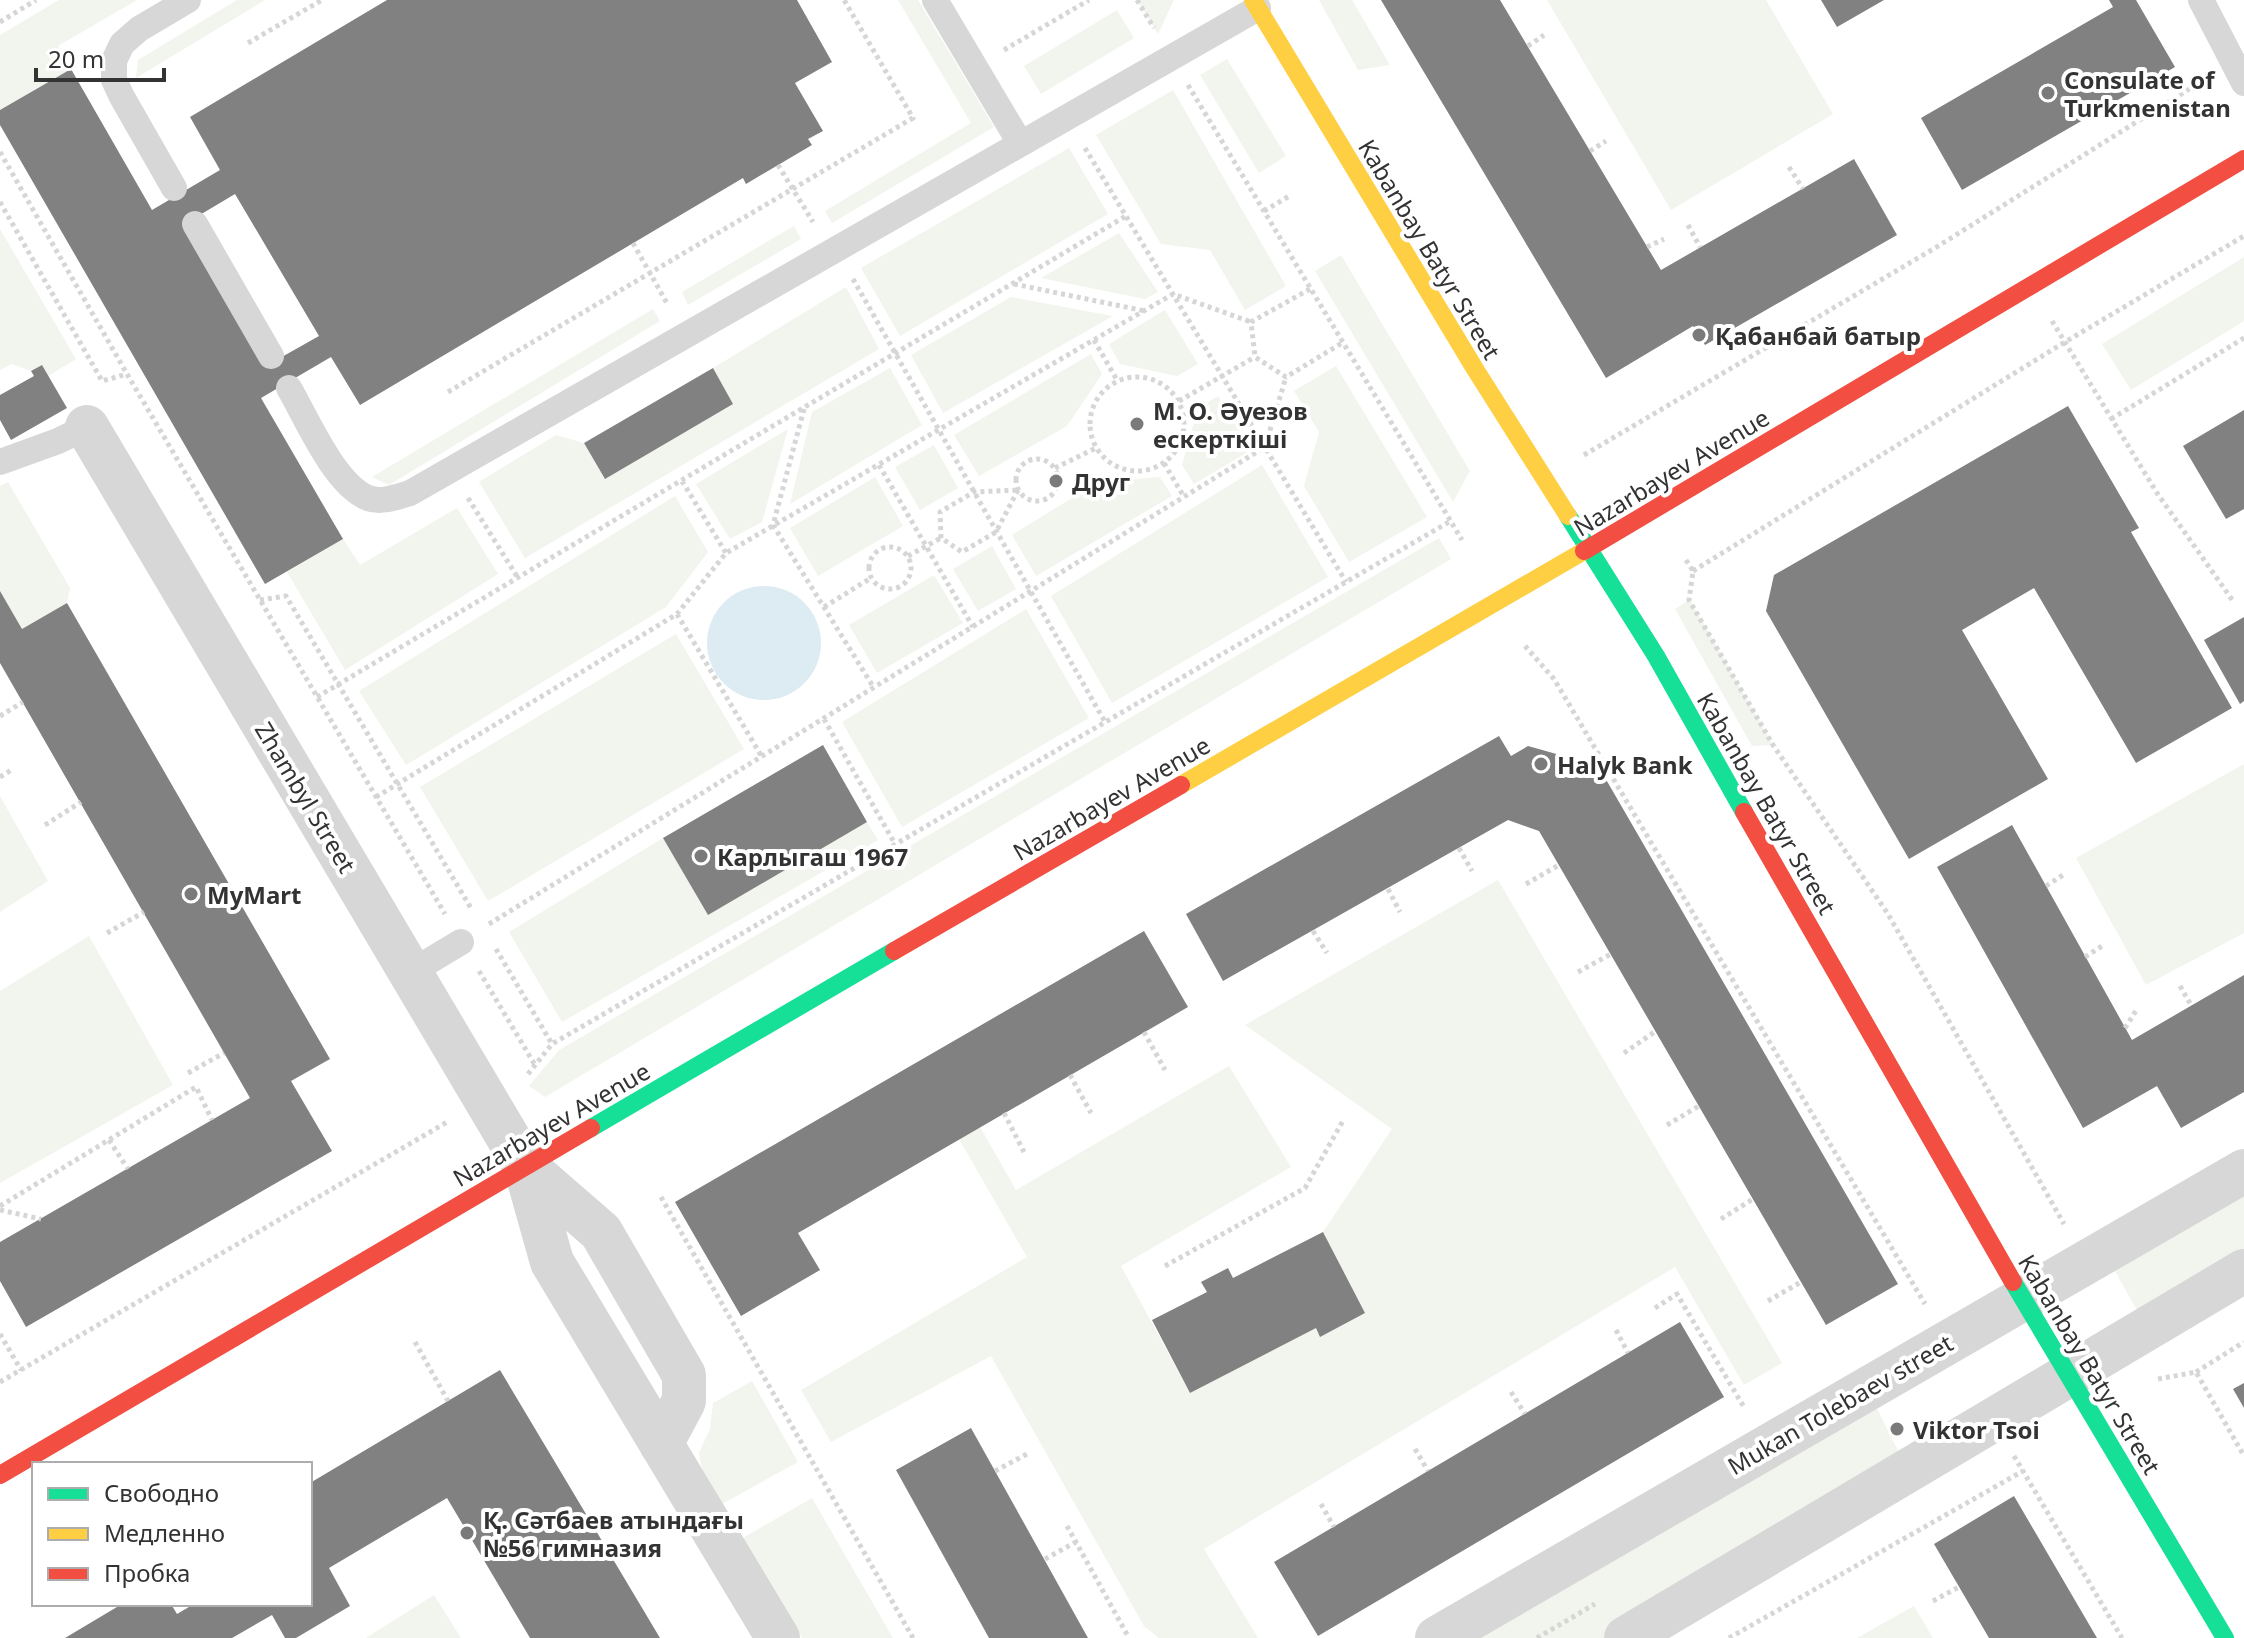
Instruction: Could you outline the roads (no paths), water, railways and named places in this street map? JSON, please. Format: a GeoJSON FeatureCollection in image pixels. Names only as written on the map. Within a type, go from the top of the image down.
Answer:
{"type":"FeatureCollection","features":[{"type":"Feature","properties":{"kind":"main road","name":"Kabanbay Batyr Street"},"geometry":{"type":"LineString","coordinates":[[1255,4],[1475,369],[1589,548],[1749,818],[2022,1298],[2225,1638]]}},
{"type":"Feature","properties":{"kind":"main road","name":"Nazarbayev Avenue"},"geometry":{"type":"LineString","coordinates":[[0,1475],[1589,548],[2244,159]]}},
{"type":"Feature","properties":{"kind":"street","name":"Zhambyl Street"},"geometry":{"type":"LineString","coordinates":[[87,427],[525,1166],[601,1232],[684,1375],[684,1401],[661,1444],[778,1638]]}},
{"type":"Feature","properties":{"kind":"street","name":"Mukan Tolebaev street"},"geometry":{"type":"LineString","coordinates":[[1437,1638],[2244,1171]]}},
{"type":"Feature","properties":{"kind":"street"},"geometry":{"type":"LineString","coordinates":[[1626,1638],[2244,1271]]}},
{"type":"Feature","properties":{"kind":"lane"},"geometry":{"type":"LineString","coordinates":[[174,188],[122,97],[114,80],[114,61],[122,44],[139,29],[188,0]]}},
{"type":"Feature","properties":{"kind":"lane"},"geometry":{"type":"LineString","coordinates":[[935,0],[1020,143]]}},
{"type":"Feature","properties":{"kind":"lane"},"geometry":{"type":"LineString","coordinates":[[2201,0],[2244,83]]}},
{"type":"Feature","properties":{"kind":"lane"},"geometry":{"type":"LineString","coordinates":[[289,388],[335,468],[349,486],[369,499],[389,500],[410,493],[1171,57],[1255,4]]}},
{"type":"Feature","properties":{"kind":"lane"},"geometry":{"type":"LineString","coordinates":[[195,224],[271,356]]}},
{"type":"Feature","properties":{"kind":"lane"},"geometry":{"type":"LineString","coordinates":[[0,462],[87,427]]}},
{"type":"Feature","properties":{"kind":"lane"},"geometry":{"type":"LineString","coordinates":[[411,972],[472,935]]}},
{"type":"Feature","properties":{"kind":"place","name":"Consulate of Turkmenistan"},"geometry":{"type":"Point","coordinates":[2048,93]}},
{"type":"Feature","properties":{"kind":"place","name":"Қабанбай батыр"},"geometry":{"type":"Point","coordinates":[1699,335]}},
{"type":"Feature","properties":{"kind":"place","name":"М. О. Әуезов ескерткіші"},"geometry":{"type":"Point","coordinates":[1137,424]}},
{"type":"Feature","properties":{"kind":"place","name":"Друг"},"geometry":{"type":"Point","coordinates":[1056,481]}},
{"type":"Feature","properties":{"kind":"place","name":"Halyk Bank"},"geometry":{"type":"Point","coordinates":[1541,764]}},
{"type":"Feature","properties":{"kind":"place","name":"Карлыгаш 1967"},"geometry":{"type":"Point","coordinates":[701,856]}},
{"type":"Feature","properties":{"kind":"place","name":"MyMart"},"geometry":{"type":"Point","coordinates":[191,894]}},
{"type":"Feature","properties":{"kind":"place","name":"Viktor Tsoi"},"geometry":{"type":"Point","coordinates":[1897,1429]}},
{"type":"Feature","properties":{"kind":"place","name":"Қ. Сәтбаев атындағы №56 гимназия"},"geometry":{"type":"Point","coordinates":[467,1533]}}]}
